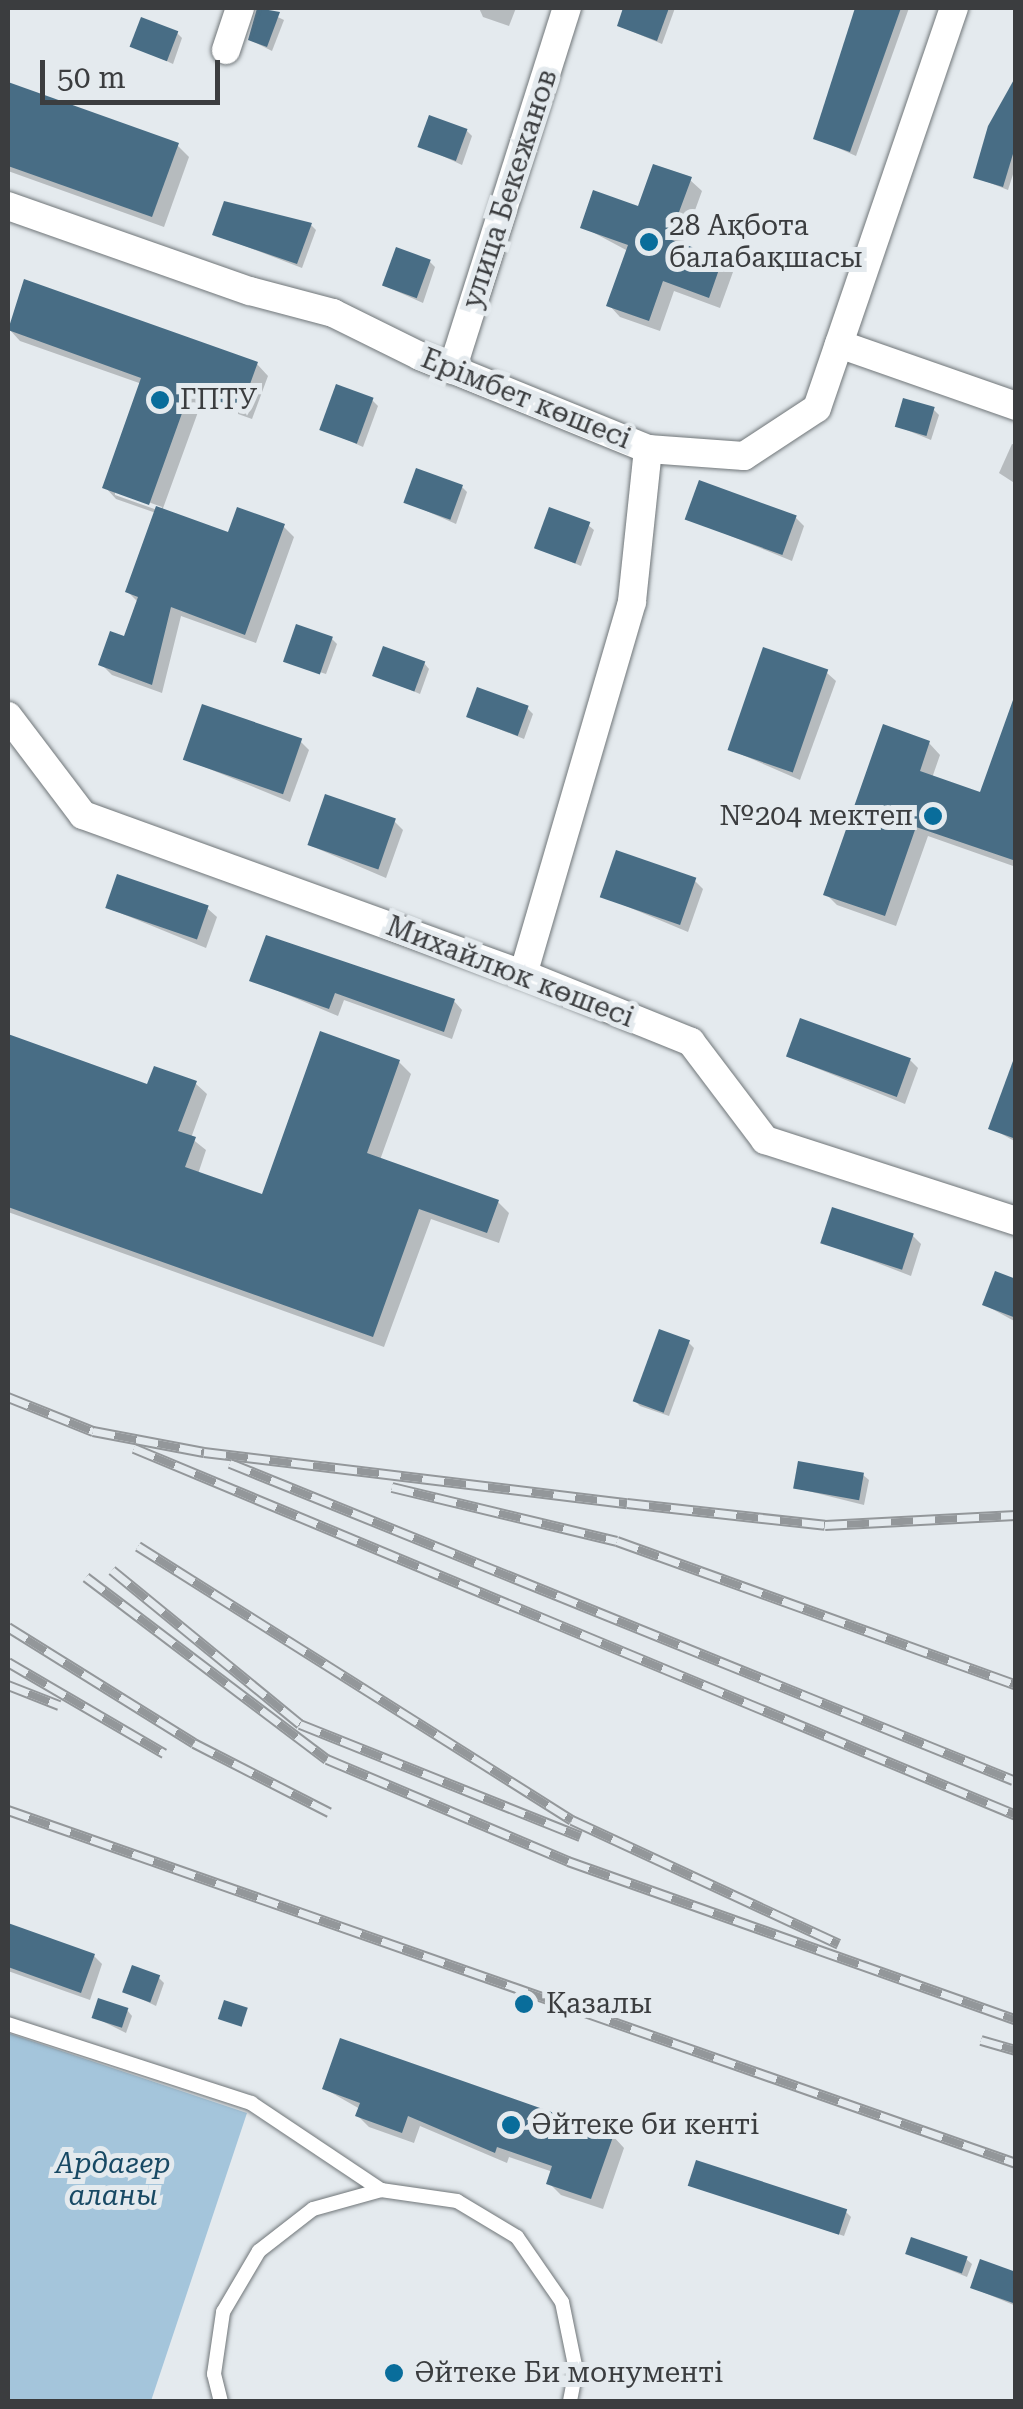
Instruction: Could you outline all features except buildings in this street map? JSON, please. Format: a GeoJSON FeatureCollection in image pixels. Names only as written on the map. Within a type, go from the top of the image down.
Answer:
{"type":"FeatureCollection","features":[{"type":"Feature","properties":{"kind":"street"},"geometry":{"type":"LineString","coordinates":[[226,50],[240,8]]}},
{"type":"Feature","properties":{"kind":"street","name":"улица Бекежанов"},"geometry":{"type":"LineString","coordinates":[[452,370],[567,8]]}},
{"type":"Feature","properties":{"kind":"street"},"geometry":{"type":"LineString","coordinates":[[648,449],[744,456],[817,408],[954,8]]}},
{"type":"Feature","properties":{"kind":"street","name":"Ерімбет көшесі"},"geometry":{"type":"LineString","coordinates":[[8,206],[250,291],[333,313],[452,370],[648,449],[632,602],[522,974]]}},
{"type":"Feature","properties":{"kind":"street"},"geometry":{"type":"LineString","coordinates":[[839,344],[1016,406]]}},
{"type":"Feature","properties":{"kind":"street","name":"Михайлюк көшесі"},"geometry":{"type":"LineString","coordinates":[[8,716],[83,815],[522,974],[691,1042],[765,1140],[1016,1222]]}},
{"type":"Feature","properties":{"kind":"lane"},"geometry":{"type":"LineString","coordinates":[[8,2024],[251,2103],[381,2190]]}},
{"type":"Feature","properties":{"kind":"lane"},"geometry":{"type":"LineString","coordinates":[[220,2402],[214,2374],[223,2312],[259,2251],[313,2209],[381,2190],[458,2201],[517,2237],[562,2302],[576,2370],[570,2402]]}},
{"type":"Feature","properties":{"kind":"green space","name":"Ардагер аланы"},"geometry":{"type":"Polygon","coordinates":[[[8,2033],[247,2113],[151,2401],[8,2401],[8,2033]]]}},
{"type":"Feature","properties":{"kind":"railway"},"geometry":{"type":"LineString","coordinates":[[8,1397],[93,1431],[204,1452],[627,1503],[825,1525],[1016,1515]]}},
{"type":"Feature","properties":{"kind":"railway"},"geometry":{"type":"LineString","coordinates":[[134,1448],[1016,1815]]}},
{"type":"Feature","properties":{"kind":"railway"},"geometry":{"type":"LineString","coordinates":[[230,1463],[1013,1780]]}},
{"type":"Feature","properties":{"kind":"railway"},"geometry":{"type":"LineString","coordinates":[[392,1487],[617,1541],[1016,1685]]}},
{"type":"Feature","properties":{"kind":"railway"},"geometry":{"type":"LineString","coordinates":[[138,1546],[572,1820],[839,1944]]}},
{"type":"Feature","properties":{"kind":"railway"},"geometry":{"type":"LineString","coordinates":[[112,1570],[300,1724],[580,1836]]}},
{"type":"Feature","properties":{"kind":"railway"},"geometry":{"type":"LineString","coordinates":[[86,1577],[327,1759],[568,1861],[1016,2020]]}},
{"type":"Feature","properties":{"kind":"railway"},"geometry":{"type":"LineString","coordinates":[[8,1627],[194,1743],[329,1812]]}},
{"type":"Feature","properties":{"kind":"railway"},"geometry":{"type":"LineString","coordinates":[[8,1662],[164,1753]]}},
{"type":"Feature","properties":{"kind":"railway"},"geometry":{"type":"LineString","coordinates":[[8,1685],[59,1705]]}},
{"type":"Feature","properties":{"kind":"railway"},"geometry":{"type":"LineString","coordinates":[[8,1810],[1016,2163]]}},
{"type":"Feature","properties":{"kind":"railway"},"geometry":{"type":"LineString","coordinates":[[981,2040],[1016,2050]]}},
{"type":"Feature","properties":{"kind":"place","name":"28 Ақбота балабақшасы"},"geometry":{"type":"Point","coordinates":[649,242]}},
{"type":"Feature","properties":{"kind":"place","name":"ГПТУ"},"geometry":{"type":"Point","coordinates":[160,400]}},
{"type":"Feature","properties":{"kind":"place","name":"№204 мектеп"},"geometry":{"type":"Point","coordinates":[933,816]}},
{"type":"Feature","properties":{"kind":"place","name":"Қазалы"},"geometry":{"type":"Point","coordinates":[524,2004]}},
{"type":"Feature","properties":{"kind":"place","name":"Әйтеке би кенті"},"geometry":{"type":"Point","coordinates":[511,2125]}},
{"type":"Feature","properties":{"kind":"place","name":"Əйтеке Би монументі"},"geometry":{"type":"Point","coordinates":[394,2373]}}]}
